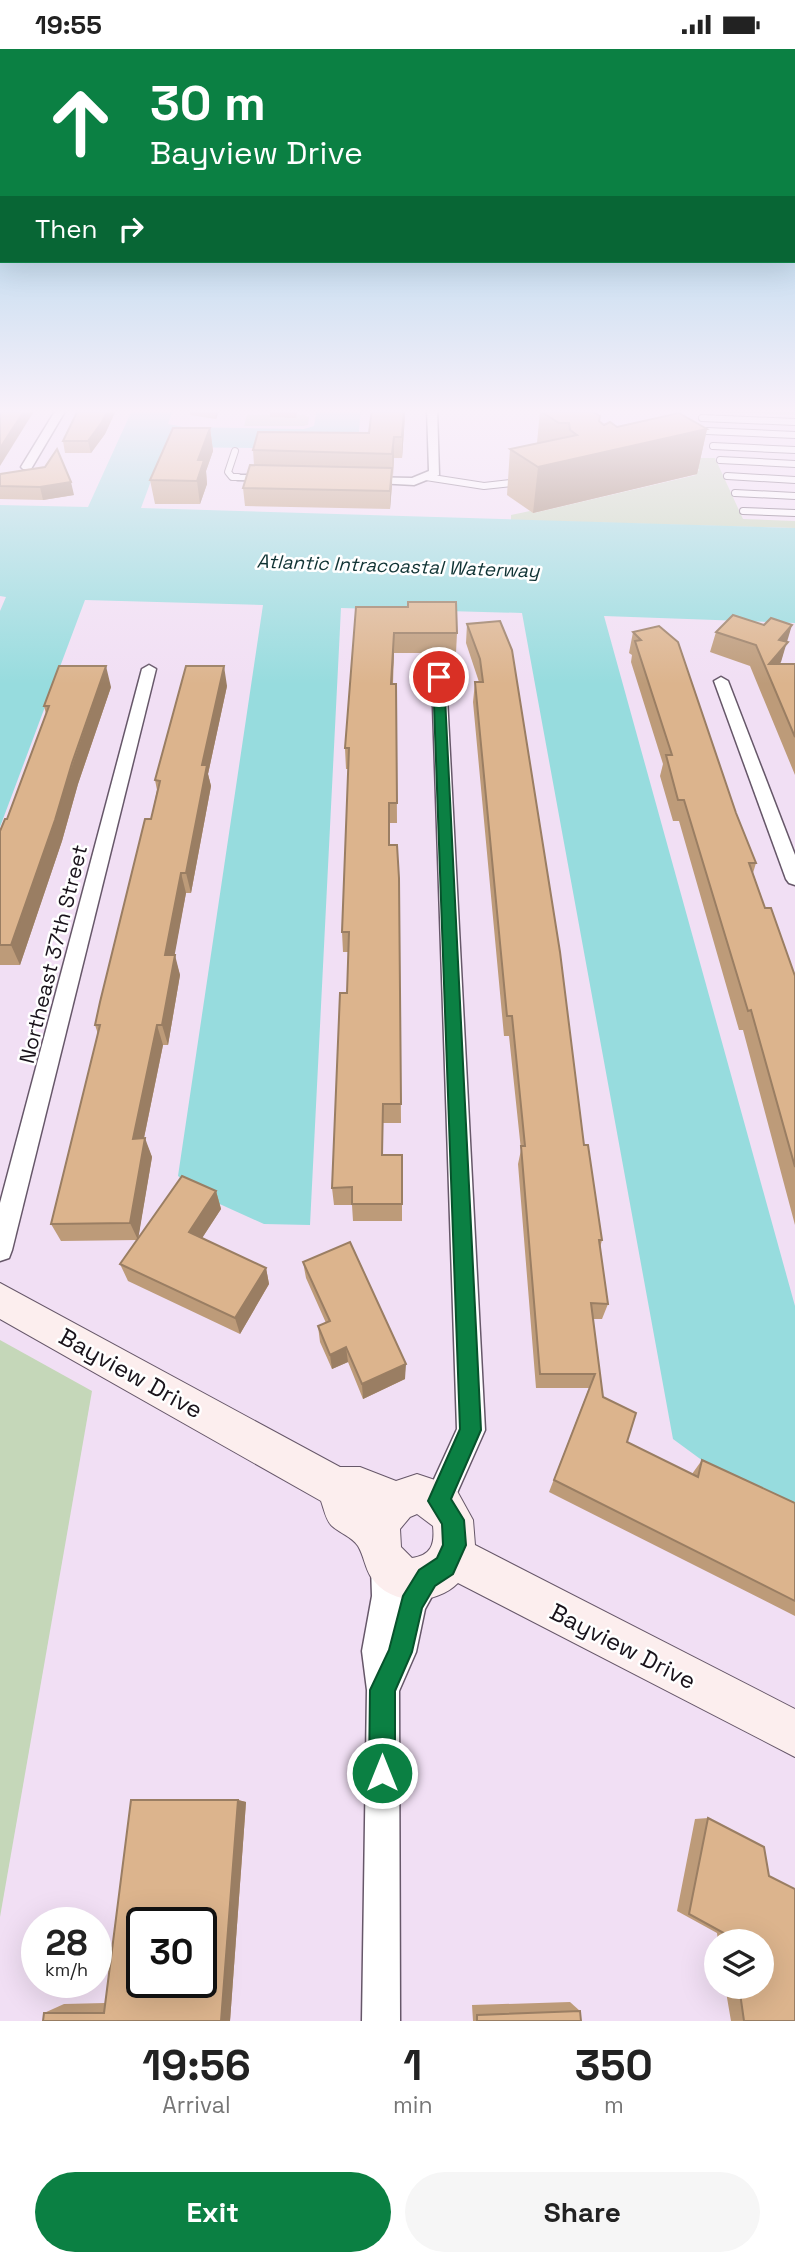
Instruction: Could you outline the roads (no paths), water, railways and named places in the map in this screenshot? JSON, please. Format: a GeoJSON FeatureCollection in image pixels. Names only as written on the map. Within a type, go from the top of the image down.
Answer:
{"type":"FeatureCollection","features":[{"type":"Feature","properties":{"kind":"street","name":"Northeast 37th Street"},"geometry":{"type":"LineString","coordinates":[[0,1250],[149,669]]}},
{"type":"Feature","properties":{"kind":"street"},"geometry":{"type":"LineString","coordinates":[[383,1690],[400,1652],[411,1604],[455,1545],[453,1520],[439,1501],[471,1430],[439,677]]}},
{"type":"Feature","properties":{"kind":"street"},"geometry":{"type":"LineString","coordinates":[[721,681],[795,879]]}},
{"type":"Feature","properties":{"kind":"street","name":"Bayview Drive"},"geometry":{"type":"LineString","coordinates":[[0,1300],[336,1487],[360,1487],[380,1498],[395,1500],[416,1494],[439,1501]]}},
{"type":"Feature","properties":{"kind":"street","name":"Bayview Drive"},"geometry":{"type":"LineString","coordinates":[[336,1487],[345,1510],[366,1523],[382,1550],[404,1577],[439,1567],[795,1734]]}},
{"type":"Feature","properties":{"kind":"street"},"geometry":{"type":"LineString","coordinates":[[381,2021],[383,1690],[378,1651],[387,1596],[382,1550],[386,1510],[395,1500]]}},
{"type":"Feature","properties":{"kind":"lane"},"geometry":{"type":"LineString","coordinates":[[743,511],[795,513]]}},
{"type":"Feature","properties":{"kind":"water","name":"Atlantic Intracoastal Waterway"},"geometry":{"type":"Polygon","coordinates":[[[91,500],[144,500],[141,508],[795,528],[795,623],[604,616],[795,1306],[795,1510],[718,1472],[673,1439],[522,613],[341,608],[310,1225],[264,1224],[213,1201],[178,1176],[263,605],[85,600],[0,827],[0,611],[6,597],[0,596],[0,505],[88,507],[91,500]]]}}]}
